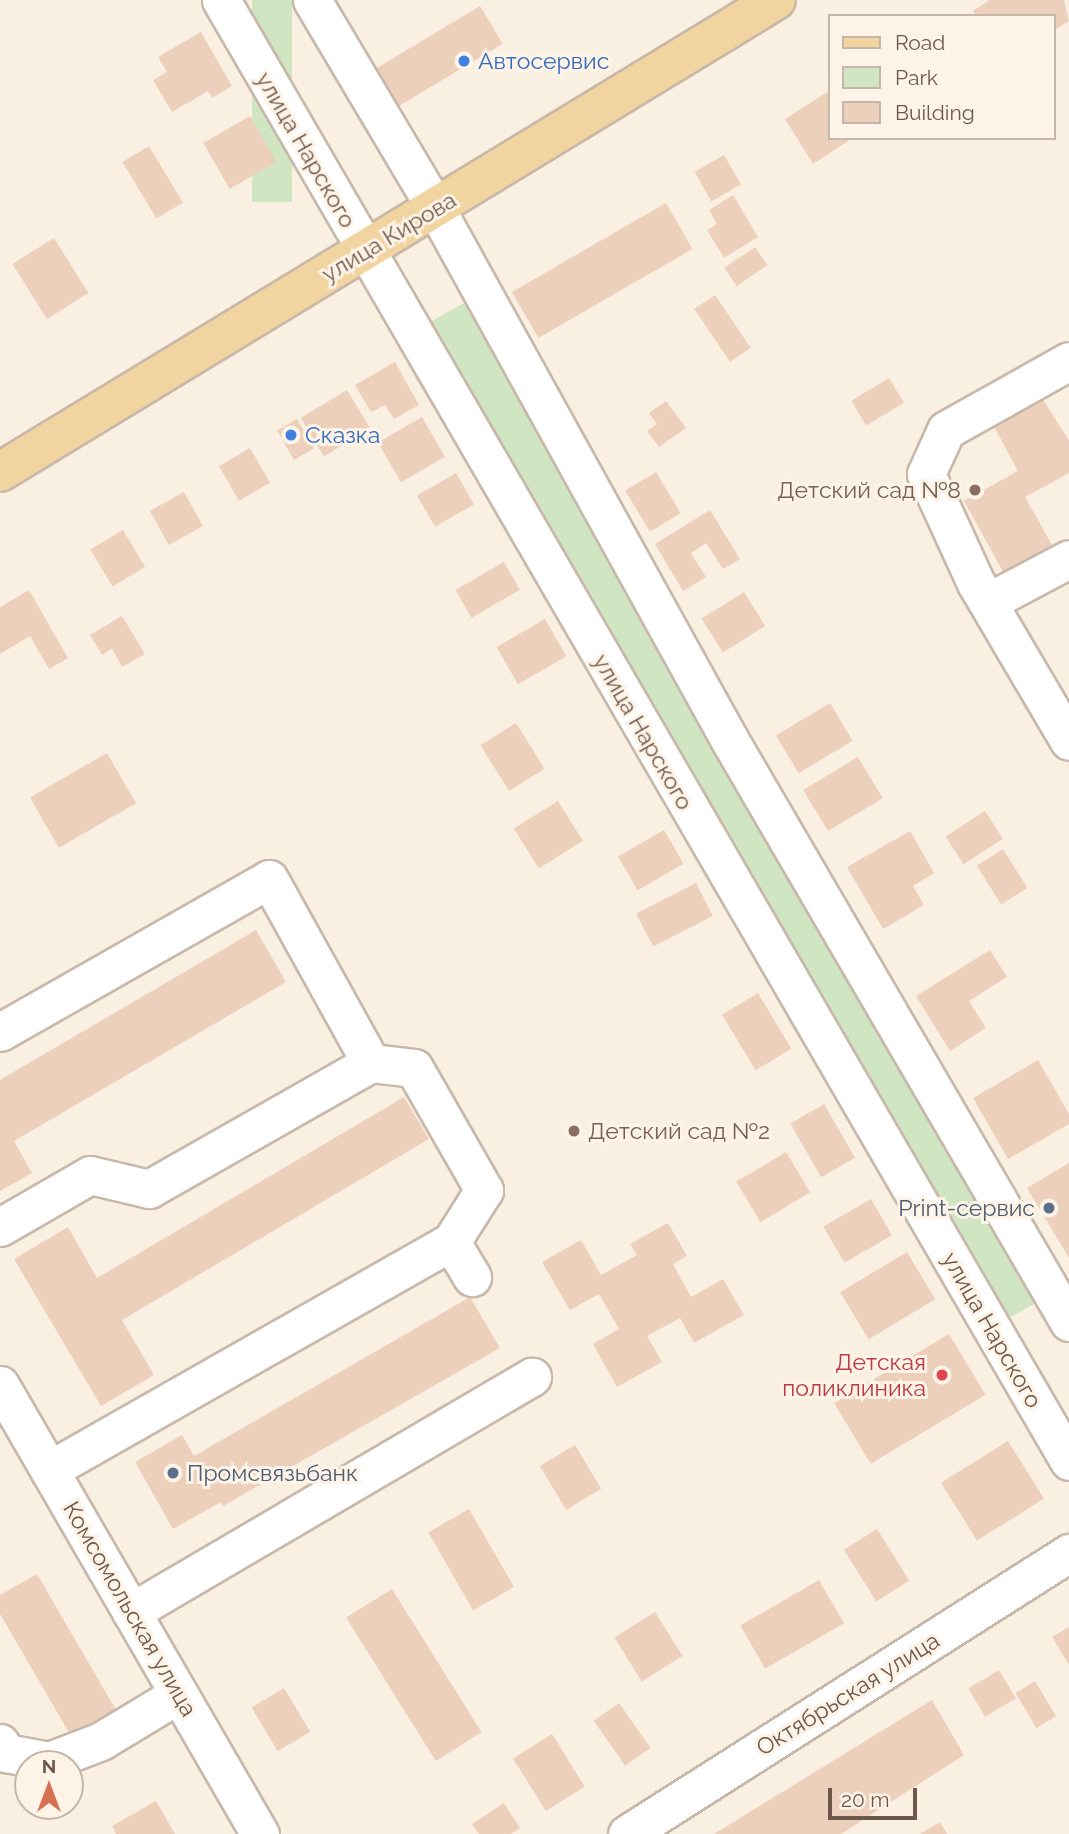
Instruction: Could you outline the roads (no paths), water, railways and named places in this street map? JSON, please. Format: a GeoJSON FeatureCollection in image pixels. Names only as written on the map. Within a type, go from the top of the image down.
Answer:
{"type":"FeatureCollection","features":[{"type":"Feature","properties":{"kind":"main road","name":"улица Кирова"},"geometry":{"type":"LineString","coordinates":[[0,472],[776,0]]}},
{"type":"Feature","properties":{"kind":"street","name":"улица Нарского"},"geometry":{"type":"LineString","coordinates":[[221,0],[364,253],[1069,1461]]}},
{"type":"Feature","properties":{"kind":"street"},"geometry":{"type":"LineString","coordinates":[[312,0],[436,209],[729,739],[1069,1322]]}},
{"type":"Feature","properties":{"kind":"street"},"geometry":{"type":"LineString","coordinates":[[1069,361],[946,430],[926,474],[950,533],[1069,741]]}},
{"type":"Feature","properties":{"kind":"street"},"geometry":{"type":"LineString","coordinates":[[990,601],[1069,559]]}},
{"type":"Feature","properties":{"kind":"street"},"geometry":{"type":"LineString","coordinates":[[0,1032],[270,879],[371,1063]]}},
{"type":"Feature","properties":{"kind":"street"},"geometry":{"type":"LineString","coordinates":[[0,1227],[90,1175],[149,1188],[371,1063],[414,1068],[484,1191],[451,1242],[50,1470]]}},
{"type":"Feature","properties":{"kind":"street"},"geometry":{"type":"LineString","coordinates":[[451,1242],[472,1277]]}},
{"type":"Feature","properties":{"kind":"street"},"geometry":{"type":"LineString","coordinates":[[131,1612],[533,1377]]}},
{"type":"Feature","properties":{"kind":"street","name":"Комсомольская улица"},"geometry":{"type":"LineString","coordinates":[[0,1385],[260,1834]]}},
{"type":"Feature","properties":{"kind":"street","name":"Октябрьская улица"},"geometry":{"type":"LineString","coordinates":[[626,1834],[1069,1553]]}},
{"type":"Feature","properties":{"kind":"street"},"geometry":{"type":"LineString","coordinates":[[0,1743],[5,1753],[48,1761],[101,1741],[179,1694]]}},
{"type":"Feature","properties":{"kind":"place","name":"Автосервис"},"geometry":{"type":"Point","coordinates":[464,61]}},
{"type":"Feature","properties":{"kind":"place","name":"Сказка"},"geometry":{"type":"Point","coordinates":[291,435]}},
{"type":"Feature","properties":{"kind":"place","name":"Детский сад №8"},"geometry":{"type":"Point","coordinates":[975,490]}},
{"type":"Feature","properties":{"kind":"place","name":"Детский сад №2"},"geometry":{"type":"Point","coordinates":[574,1131]}},
{"type":"Feature","properties":{"kind":"place","name":"Print-сервис"},"geometry":{"type":"Point","coordinates":[1049,1208]}},
{"type":"Feature","properties":{"kind":"place","name":"Детская поликлиника"},"geometry":{"type":"Point","coordinates":[942,1375]}},
{"type":"Feature","properties":{"kind":"place","name":"Промсвязьбанк"},"geometry":{"type":"Point","coordinates":[173,1473]}}]}
